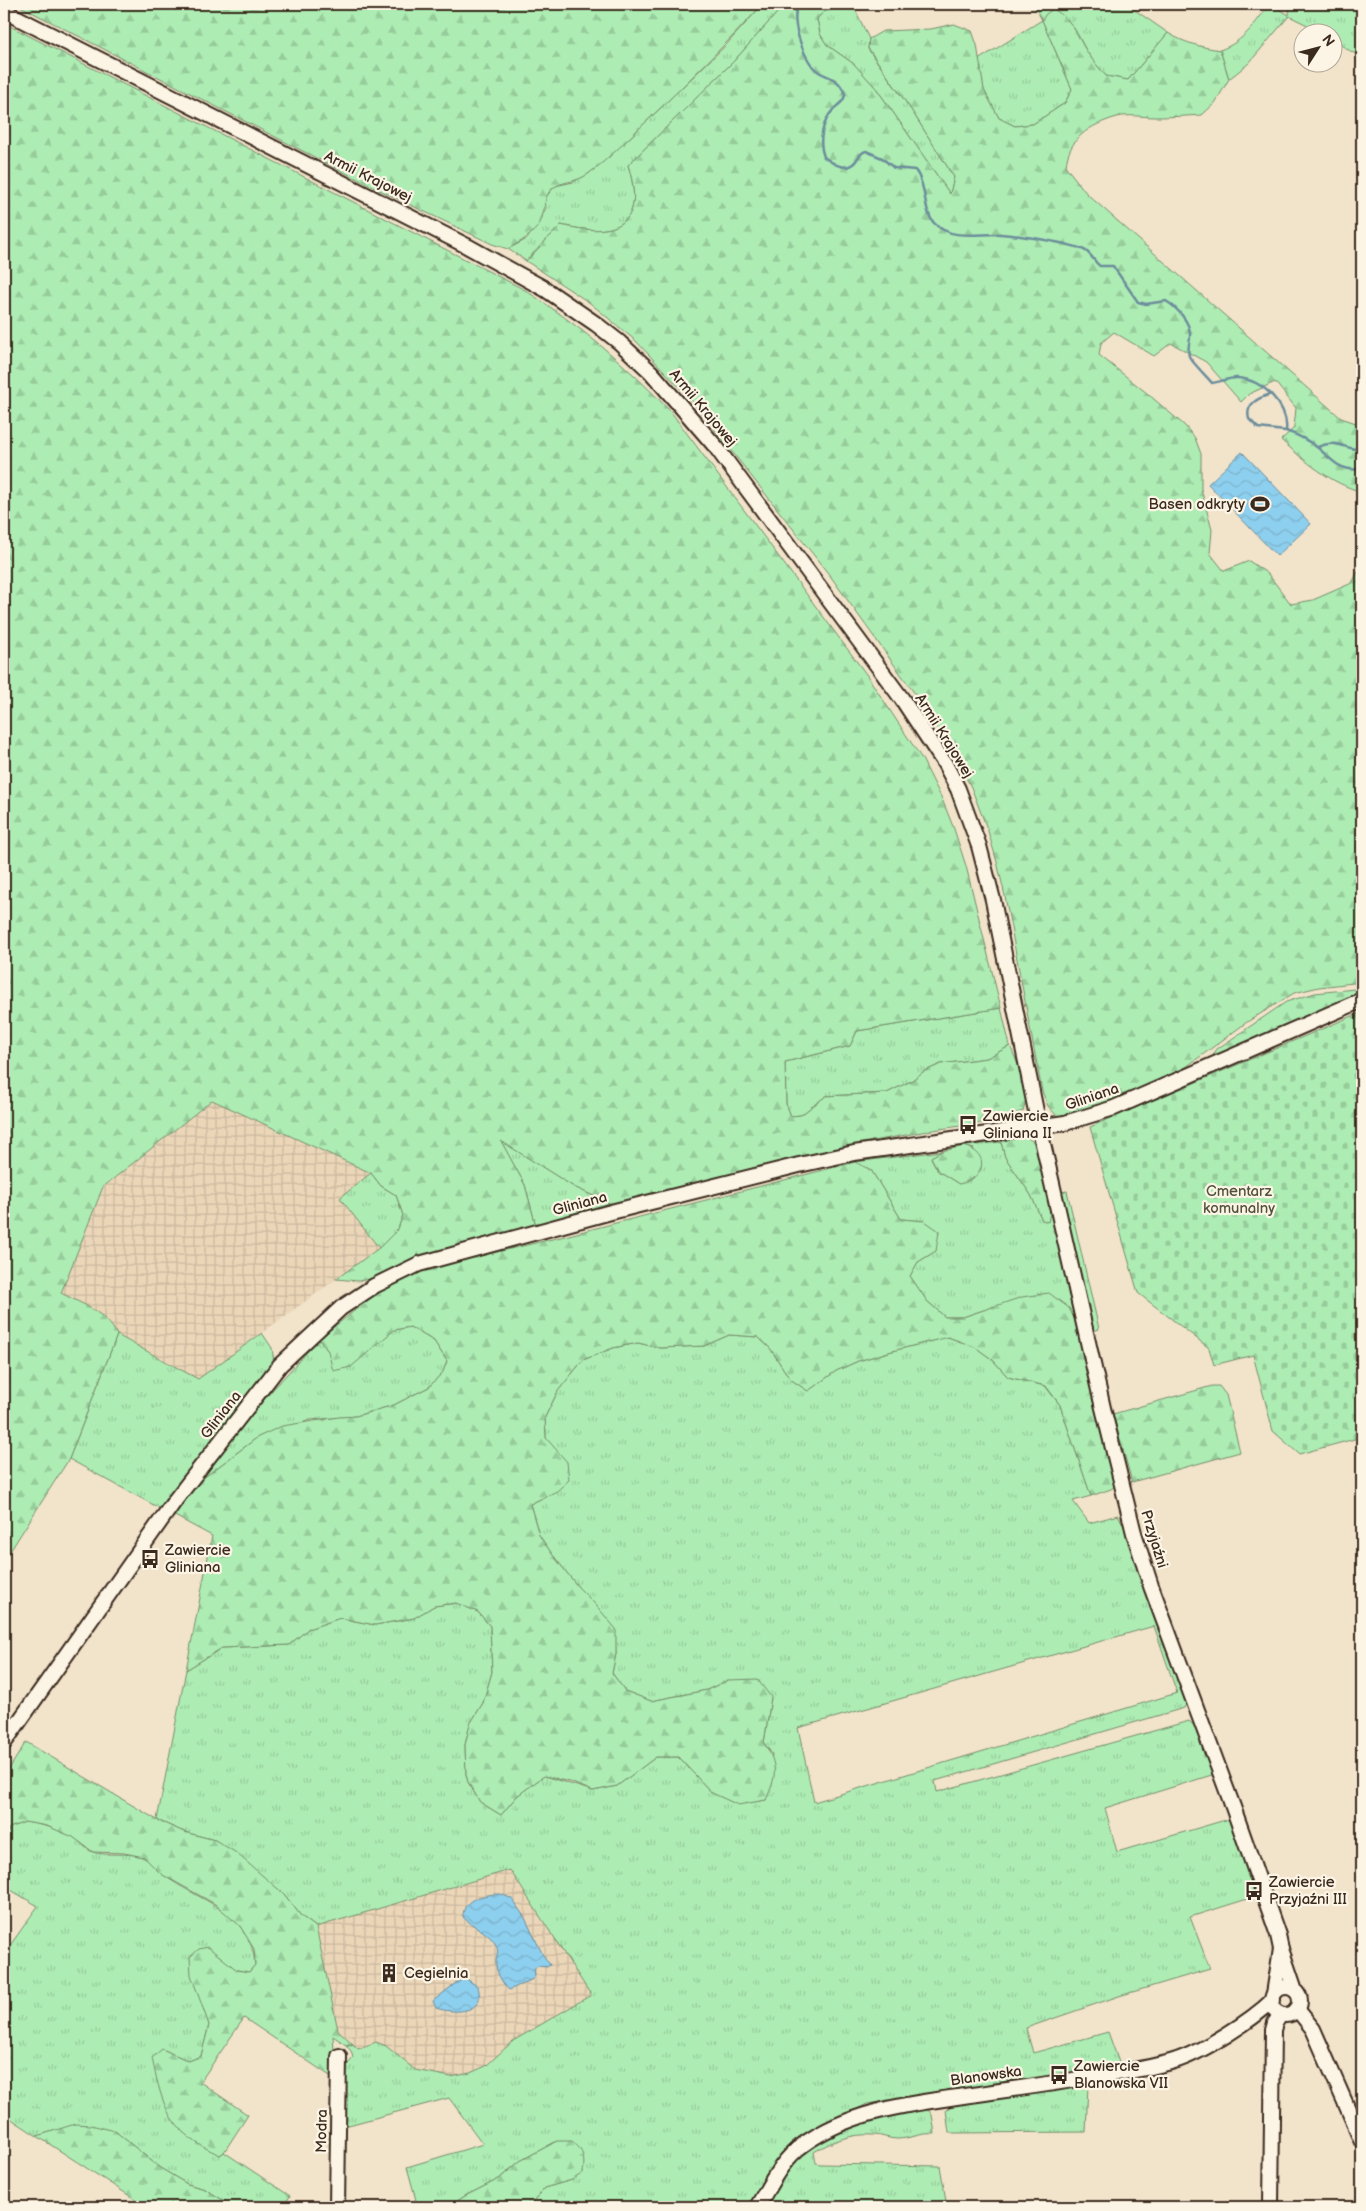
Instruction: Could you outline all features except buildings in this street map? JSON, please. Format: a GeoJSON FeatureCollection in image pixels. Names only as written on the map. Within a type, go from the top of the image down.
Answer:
{"type":"FeatureCollection","features":[{"type":"Feature","properties":{"kind":"street","name":"Armii Krajowej"},"geometry":{"type":"LineString","coordinates":[[4,10],[459,242],[549,291],[619,342],[674,397],[716,447],[883,671],[940,757],[958,789],[979,846],[993,900],[1039,1126]]}},
{"type":"Feature","properties":{"kind":"street","name":"Gliniana"},"geometry":{"type":"LineString","coordinates":[[4,1743],[176,1499],[280,1365],[341,1308],[374,1286],[419,1264],[798,1164],[854,1153],[1065,1123],[1114,1108],[1362,1000]]}},
{"type":"Feature","properties":{"kind":"street","name":"Przyjaźni"},"geometry":{"type":"LineString","coordinates":[[1039,1126],[1103,1408],[1138,1545],[1240,1825],[1295,1990]]}},
{"type":"Feature","properties":{"kind":"street","name":"Przyjaźni"},"geometry":{"type":"LineString","coordinates":[[1274,1997],[1281,1949]]}},
{"type":"Feature","properties":{"kind":"street"},"geometry":{"type":"LineString","coordinates":[[1248,2021],[1278,2019],[1290,2014],[1297,2009],[1300,2000],[1295,1990],[1283,1988],[1274,1997],[1278,2019],[1271,2207]]}},
{"type":"Feature","properties":{"kind":"street","name":"Blanowska"},"geometry":{"type":"LineString","coordinates":[[757,2207],[775,2176],[792,2154],[803,2144],[836,2126],[868,2114],[906,2105],[1154,2066],[1186,2056],[1248,2021],[1274,1997]]}},
{"type":"Feature","properties":{"kind":"street"},"geometry":{"type":"LineString","coordinates":[[1297,2009],[1313,2029],[1362,2140]]}},
{"type":"Feature","properties":{"kind":"street","name":"Modra"},"geometry":{"type":"LineString","coordinates":[[337,2207],[339,2056]]}},
{"type":"Feature","properties":{"kind":"shaded area"},"geometry":{"type":"Polygon","coordinates":[[[212,1100],[371,1173],[340,1198],[379,1248],[198,1379],[117,1335],[111,1324],[60,1293],[104,1187],[212,1100]]]}},
{"type":"Feature","properties":{"kind":"shaded area"},"geometry":{"type":"Polygon","coordinates":[[[510,1870],[592,1995],[513,2041],[486,2066],[470,2073],[451,2077],[415,2070],[376,2042],[358,2049],[338,2030],[316,1927],[510,1870]]]}},
{"type":"Feature","properties":{"kind":"green space"},"geometry":{"type":"Polygon","coordinates":[[[16,4],[763,4],[693,76],[604,161],[584,177],[560,184],[552,189],[546,198],[542,218],[537,228],[526,238],[508,249],[492,244],[373,187],[16,4]]]}},
{"type":"Feature","properties":{"kind":"green space"},"geometry":{"type":"Polygon","coordinates":[[[763,4],[785,4],[734,61],[628,165],[633,186],[633,202],[630,214],[622,223],[611,228],[597,230],[561,225],[526,261],[508,249],[527,239],[545,210],[545,198],[555,186],[573,182],[588,174],[621,146],[726,45],[763,4]]]}},
{"type":"Feature","properties":{"kind":"green space"},"geometry":{"type":"Polygon","coordinates":[[[785,4],[871,4],[860,10],[836,7],[826,11],[817,19],[820,34],[827,45],[854,64],[876,88],[950,194],[954,177],[910,108],[868,48],[869,39],[883,31],[931,29],[954,24],[972,31],[977,45],[984,90],[999,118],[1015,126],[1033,124],[1065,103],[1072,89],[1042,20],[1053,9],[1071,24],[1089,55],[1106,76],[1128,80],[1168,33],[1193,44],[1220,50],[1229,79],[1215,103],[1202,115],[1126,116],[1107,120],[1082,134],[1071,148],[1066,167],[1087,194],[1341,418],[1362,425],[1362,492],[1329,477],[1281,440],[1294,428],[1296,408],[1275,382],[1249,394],[1241,402],[1206,362],[1171,343],[1154,356],[1114,332],[1101,343],[1099,355],[1184,425],[1195,438],[1201,454],[1201,489],[1212,530],[1210,553],[1224,571],[1249,561],[1268,574],[1291,604],[1313,600],[1352,583],[1362,564],[1362,982],[1319,987],[1294,993],[1247,1022],[1186,1067],[1111,1105],[1065,1118],[1057,1116],[1048,1106],[1042,1091],[997,862],[988,831],[971,787],[953,753],[918,698],[831,577],[692,401],[636,341],[590,303],[526,261],[561,225],[597,230],[611,228],[622,223],[630,214],[633,202],[633,186],[628,165],[734,61],[785,4]]]}},
{"type":"Feature","properties":{"kind":"green space"},"geometry":{"type":"Polygon","coordinates":[[[1033,4],[1126,4],[1168,33],[1128,80],[1106,76],[1089,55],[1075,30],[1066,19],[1053,10],[1042,20],[1033,4]]]}},
{"type":"Feature","properties":{"kind":"green space"},"geometry":{"type":"Polygon","coordinates":[[[1270,4],[1289,15],[1290,4],[1362,4],[1362,58],[1344,47],[1344,22],[1301,22],[1289,16],[1249,63],[1229,79],[1220,50],[1243,37],[1270,4]]]}},
{"type":"Feature","properties":{"kind":"green space"},"geometry":{"type":"Polygon","coordinates":[[[843,6],[855,9],[869,39],[868,49],[910,108],[954,177],[950,194],[876,88],[854,64],[827,45],[820,34],[817,19],[823,12],[843,6]]]}},
{"type":"Feature","properties":{"kind":"green space"},"geometry":{"type":"Polygon","coordinates":[[[1042,20],[1072,89],[1065,103],[1033,124],[1015,126],[999,118],[984,90],[978,60],[1042,20]]]}},
{"type":"Feature","properties":{"kind":"green space"},"geometry":{"type":"Polygon","coordinates":[[[4,23],[525,290],[602,346],[671,412],[866,674],[922,759],[942,799],[966,866],[1001,1008],[857,1031],[850,1046],[785,1062],[786,1104],[791,1116],[801,1115],[826,1096],[887,1093],[941,1064],[987,1058],[1010,1046],[1025,1087],[1023,1111],[988,1122],[862,1143],[616,1206],[574,1187],[501,1141],[525,1185],[536,1226],[383,1277],[358,1281],[336,1279],[379,1248],[398,1229],[403,1215],[396,1195],[381,1186],[371,1173],[212,1100],[103,1187],[61,1293],[85,1305],[107,1320],[117,1335],[69,1459],[7,1556],[4,1554],[4,23]]]}},
{"type":"Feature","properties":{"kind":"green space"},"geometry":{"type":"Polygon","coordinates":[[[1359,990],[1357,996],[1215,1057],[1213,1055],[1217,1049],[1286,1002],[1315,993],[1359,990]]]}},
{"type":"Feature","properties":{"kind":"green space"},"geometry":{"type":"Polygon","coordinates":[[[1001,1008],[1010,1046],[987,1058],[941,1064],[887,1093],[826,1096],[801,1115],[791,1116],[786,1104],[785,1062],[850,1046],[857,1031],[1001,1008]]]}},
{"type":"Feature","properties":{"kind":"green space","name":"Cmentarz komunalny"},"geometry":{"type":"Polygon","coordinates":[[[1362,1012],[1362,1437],[1299,1454],[1273,1431],[1253,1355],[1214,1365],[1209,1348],[1138,1293],[1090,1127],[1362,1012]]]}},
{"type":"Feature","properties":{"kind":"green space"},"geometry":{"type":"Polygon","coordinates":[[[1025,1136],[1035,1143],[1047,1182],[1050,1202],[1048,1222],[1042,1220],[1031,1195],[1005,1157],[1001,1142],[1025,1136]]]}},
{"type":"Feature","properties":{"kind":"green space"},"geometry":{"type":"Polygon","coordinates":[[[500,1140],[574,1187],[616,1206],[536,1226],[525,1185],[500,1140]]]}},
{"type":"Feature","properties":{"kind":"green space"},"geometry":{"type":"Polygon","coordinates":[[[1001,1142],[1005,1157],[1031,1195],[1042,1220],[1051,1210],[1079,1328],[993,1307],[963,1317],[945,1317],[927,1301],[910,1276],[918,1262],[936,1251],[925,1221],[901,1219],[871,1170],[855,1162],[942,1151],[931,1158],[938,1171],[959,1184],[974,1149],[964,1146],[1001,1142]]]}},
{"type":"Feature","properties":{"kind":"green space"},"geometry":{"type":"Polygon","coordinates":[[[964,1146],[979,1155],[981,1166],[979,1172],[974,1177],[959,1184],[938,1171],[931,1157],[942,1151],[964,1146]]]}},
{"type":"Feature","properties":{"kind":"green space"},"geometry":{"type":"Polygon","coordinates":[[[855,1162],[871,1170],[901,1219],[925,1221],[939,1231],[936,1251],[918,1262],[910,1276],[927,1301],[945,1317],[963,1317],[1022,1297],[1049,1293],[1069,1308],[1079,1328],[1115,1486],[1091,1496],[1060,1405],[1046,1386],[1008,1377],[993,1360],[975,1347],[948,1337],[858,1361],[836,1371],[808,1391],[790,1379],[770,1348],[758,1337],[729,1335],[704,1346],[660,1348],[638,1343],[613,1348],[583,1360],[558,1391],[545,1417],[546,1438],[567,1462],[569,1480],[557,1491],[530,1504],[539,1535],[578,1587],[616,1629],[616,1654],[612,1673],[625,1691],[651,1701],[707,1690],[728,1680],[757,1679],[771,1697],[764,1743],[774,1765],[774,1778],[766,1800],[738,1805],[712,1793],[678,1757],[656,1757],[617,1786],[593,1791],[570,1782],[544,1776],[517,1796],[501,1815],[480,1802],[468,1782],[465,1745],[470,1724],[483,1703],[492,1672],[490,1626],[478,1612],[456,1603],[434,1606],[414,1618],[375,1625],[340,1618],[308,1629],[289,1645],[222,1648],[186,1670],[212,1536],[173,1515],[198,1482],[258,1437],[282,1426],[356,1416],[394,1405],[429,1387],[443,1372],[447,1361],[434,1341],[410,1327],[394,1330],[351,1367],[333,1371],[328,1351],[319,1339],[379,1291],[425,1269],[565,1236],[855,1162]]]}},
{"type":"Feature","properties":{"kind":"green space"},"geometry":{"type":"Polygon","coordinates":[[[371,1173],[381,1186],[396,1195],[403,1215],[398,1229],[379,1248],[340,1198],[371,1173]]]}},
{"type":"Feature","properties":{"kind":"green space"},"geometry":{"type":"Polygon","coordinates":[[[1067,1191],[1099,1329],[1093,1331],[1061,1192],[1067,1191]]]}},
{"type":"Feature","properties":{"kind":"green space"},"geometry":{"type":"Polygon","coordinates":[[[410,1327],[434,1341],[447,1361],[443,1372],[429,1387],[394,1405],[356,1416],[310,1420],[258,1437],[198,1482],[267,1396],[319,1339],[328,1351],[374,1346],[394,1330],[410,1327]]]}},
{"type":"Feature","properties":{"kind":"green space"},"geometry":{"type":"Polygon","coordinates":[[[262,1333],[272,1348],[274,1362],[191,1467],[161,1509],[69,1459],[117,1335],[198,1379],[262,1333]]]}},
{"type":"Feature","properties":{"kind":"green space"},"geometry":{"type":"Polygon","coordinates":[[[729,1335],[758,1337],[770,1348],[790,1379],[808,1391],[836,1371],[858,1361],[948,1337],[975,1347],[993,1360],[1008,1377],[1045,1386],[1060,1405],[1091,1496],[1073,1501],[1089,1523],[1118,1515],[1127,1531],[1188,1701],[1184,1708],[935,1781],[937,1792],[1189,1721],[1198,1729],[1215,1774],[1105,1808],[1117,1852],[1232,1818],[1257,1896],[1190,1917],[1210,1969],[1119,1996],[1026,2028],[1033,2053],[1108,2032],[1121,2068],[867,2104],[838,2119],[773,2168],[749,2207],[528,2207],[544,2188],[572,2180],[557,2141],[520,2161],[499,2179],[448,2207],[391,2207],[416,2200],[407,2167],[483,2144],[449,2098],[341,2127],[343,2070],[353,2058],[351,2051],[346,2045],[353,2044],[358,2049],[376,2042],[386,2046],[415,2070],[451,2077],[470,2073],[486,2066],[513,2041],[591,1995],[510,1870],[316,1927],[301,1916],[284,1894],[215,1840],[184,1832],[157,1820],[186,1670],[222,1648],[289,1645],[308,1629],[340,1618],[375,1625],[414,1618],[434,1606],[457,1603],[478,1612],[490,1626],[492,1672],[483,1703],[470,1724],[465,1745],[468,1782],[480,1802],[501,1815],[517,1796],[544,1776],[593,1791],[617,1786],[656,1757],[678,1757],[712,1793],[738,1804],[766,1800],[772,1754],[764,1743],[771,1698],[728,1680],[707,1690],[651,1701],[625,1691],[612,1673],[616,1654],[615,1629],[578,1587],[539,1535],[530,1504],[557,1491],[546,1438],[545,1417],[558,1391],[583,1360],[613,1348],[638,1343],[660,1348],[704,1346],[729,1335]],[[1154,1626],[798,1728],[814,1802],[1177,1693],[1154,1626]]]}},
{"type":"Feature","properties":{"kind":"green space"},"geometry":{"type":"Polygon","coordinates":[[[1212,1386],[1219,1386],[1226,1395],[1240,1452],[1132,1482],[1113,1414],[1212,1386]]]}},
{"type":"Feature","properties":{"kind":"green space"},"geometry":{"type":"Polygon","coordinates":[[[26,1742],[157,1820],[184,1832],[215,1840],[235,1852],[284,1894],[301,1916],[316,1927],[338,2030],[353,2044],[346,2045],[333,2036],[336,2080],[244,2018],[200,2082],[248,2115],[224,2152],[220,2155],[190,2138],[171,2118],[165,2106],[152,2058],[162,2049],[189,2061],[201,2056],[209,2025],[191,1975],[190,1957],[199,1949],[208,1947],[237,1970],[249,1972],[255,1965],[254,1949],[240,1926],[215,1904],[161,1874],[144,1857],[124,1853],[93,1852],[73,1837],[47,1826],[25,1822],[9,1828],[4,1845],[4,1777],[26,1742]]]}},
{"type":"Feature","properties":{"kind":"green space"},"geometry":{"type":"Polygon","coordinates":[[[25,1822],[66,1833],[93,1852],[130,1854],[145,1858],[162,1874],[221,1909],[244,1932],[252,1947],[255,1965],[249,1972],[237,1970],[202,2003],[209,2025],[201,2056],[189,2061],[162,2049],[220,2155],[224,2152],[290,2196],[283,2207],[234,2207],[205,2189],[187,2184],[160,2168],[115,2131],[54,2131],[37,2136],[7,2116],[4,2161],[4,1954],[38,1906],[4,1886],[7,1864],[4,1845],[9,1828],[25,1822]]]}},
{"type":"Feature","properties":{"kind":"green space"},"geometry":{"type":"Polygon","coordinates":[[[4,1845],[7,1864],[4,1875],[4,1845]]]}},
{"type":"Feature","properties":{"kind":"green space"},"geometry":{"type":"Polygon","coordinates":[[[1088,2084],[1086,2132],[949,2133],[946,2110],[952,2105],[1088,2084]]]}},
{"type":"Feature","properties":{"kind":"green space"},"geometry":{"type":"Polygon","coordinates":[[[926,2107],[932,2115],[935,2134],[897,2139],[874,2135],[858,2135],[835,2141],[814,2152],[816,2163],[940,2166],[947,2207],[801,2205],[801,2207],[763,2207],[782,2176],[794,2161],[818,2142],[847,2128],[881,2116],[926,2107]]]}},
{"type":"Feature","properties":{"kind":"green space"},"geometry":{"type":"Polygon","coordinates":[[[75,2124],[91,2125],[115,2131],[160,2168],[187,2184],[205,2189],[234,2207],[147,2207],[37,2136],[75,2124]]]}},
{"type":"Feature","properties":{"kind":"green space"},"geometry":{"type":"Polygon","coordinates":[[[557,2141],[572,2141],[579,2148],[584,2159],[583,2173],[572,2180],[544,2188],[528,2207],[448,2207],[499,2179],[520,2161],[557,2141]]]}},
{"type":"Feature","properties":{"kind":"water","name":"Basen odkryty"},"geometry":{"type":"Polygon","coordinates":[[[1242,452],[1311,524],[1277,556],[1208,484],[1242,452]]]}},
{"type":"Feature","properties":{"kind":"water"},"geometry":{"type":"Polygon","coordinates":[[[501,1894],[512,1899],[525,1918],[550,1965],[547,1967],[537,1966],[534,1970],[535,1975],[533,1979],[509,1990],[498,1973],[496,1961],[498,1951],[493,1940],[463,1917],[469,1902],[478,1897],[501,1894]]]}},
{"type":"Feature","properties":{"kind":"water"},"geometry":{"type":"Polygon","coordinates":[[[461,1979],[467,1979],[478,1987],[479,1997],[476,2004],[472,2008],[460,2011],[447,2011],[436,2008],[433,2001],[461,1979]]]}},
{"type":"Feature","properties":{"kind":"waterway"},"geometry":{"type":"LineString","coordinates":[[798,4],[795,19],[796,27],[805,54],[813,67],[834,79],[842,87],[845,94],[842,101],[830,114],[824,126],[821,138],[824,157],[839,166],[847,167],[854,163],[860,154],[866,151],[882,158],[894,168],[915,170],[919,176],[928,212],[934,223],[941,229],[957,234],[1009,235],[1056,242],[1084,250],[1100,266],[1113,266],[1138,302],[1146,304],[1166,301],[1182,316],[1190,331],[1189,356],[1212,383],[1235,378],[1247,380],[1265,389],[1279,404],[1286,422],[1286,431],[1299,436],[1318,448],[1342,467],[1362,469]]}},
{"type":"Feature","properties":{"kind":"waterway"},"geometry":{"type":"LineString","coordinates":[[1271,394],[1254,402],[1249,409],[1249,419],[1258,428],[1286,431]]}},
{"type":"Feature","properties":{"kind":"waterway"},"geometry":{"type":"LineString","coordinates":[[1318,447],[1337,444],[1362,449]]}},
{"type":"Feature","properties":{"kind":"place","name":"Basen odkryty"},"geometry":{"type":"Point","coordinates":[1260,504]}},
{"type":"Feature","properties":{"kind":"place","name":"Zawiercie Gliniana II"},"geometry":{"type":"Point","coordinates":[968,1125]}},
{"type":"Feature","properties":{"kind":"place","name":"Zawiercie Gliniana"},"geometry":{"type":"Point","coordinates":[150,1559]}},
{"type":"Feature","properties":{"kind":"place","name":"Zawiercie Przyjaźni III"},"geometry":{"type":"Point","coordinates":[1254,1891]}},
{"type":"Feature","properties":{"kind":"place","name":"Cegielnia"},"geometry":{"type":"Point","coordinates":[389,1973]}},
{"type":"Feature","properties":{"kind":"place","name":"Zawiercie Blanowska VII"},"geometry":{"type":"Point","coordinates":[1059,2075]}}]}
